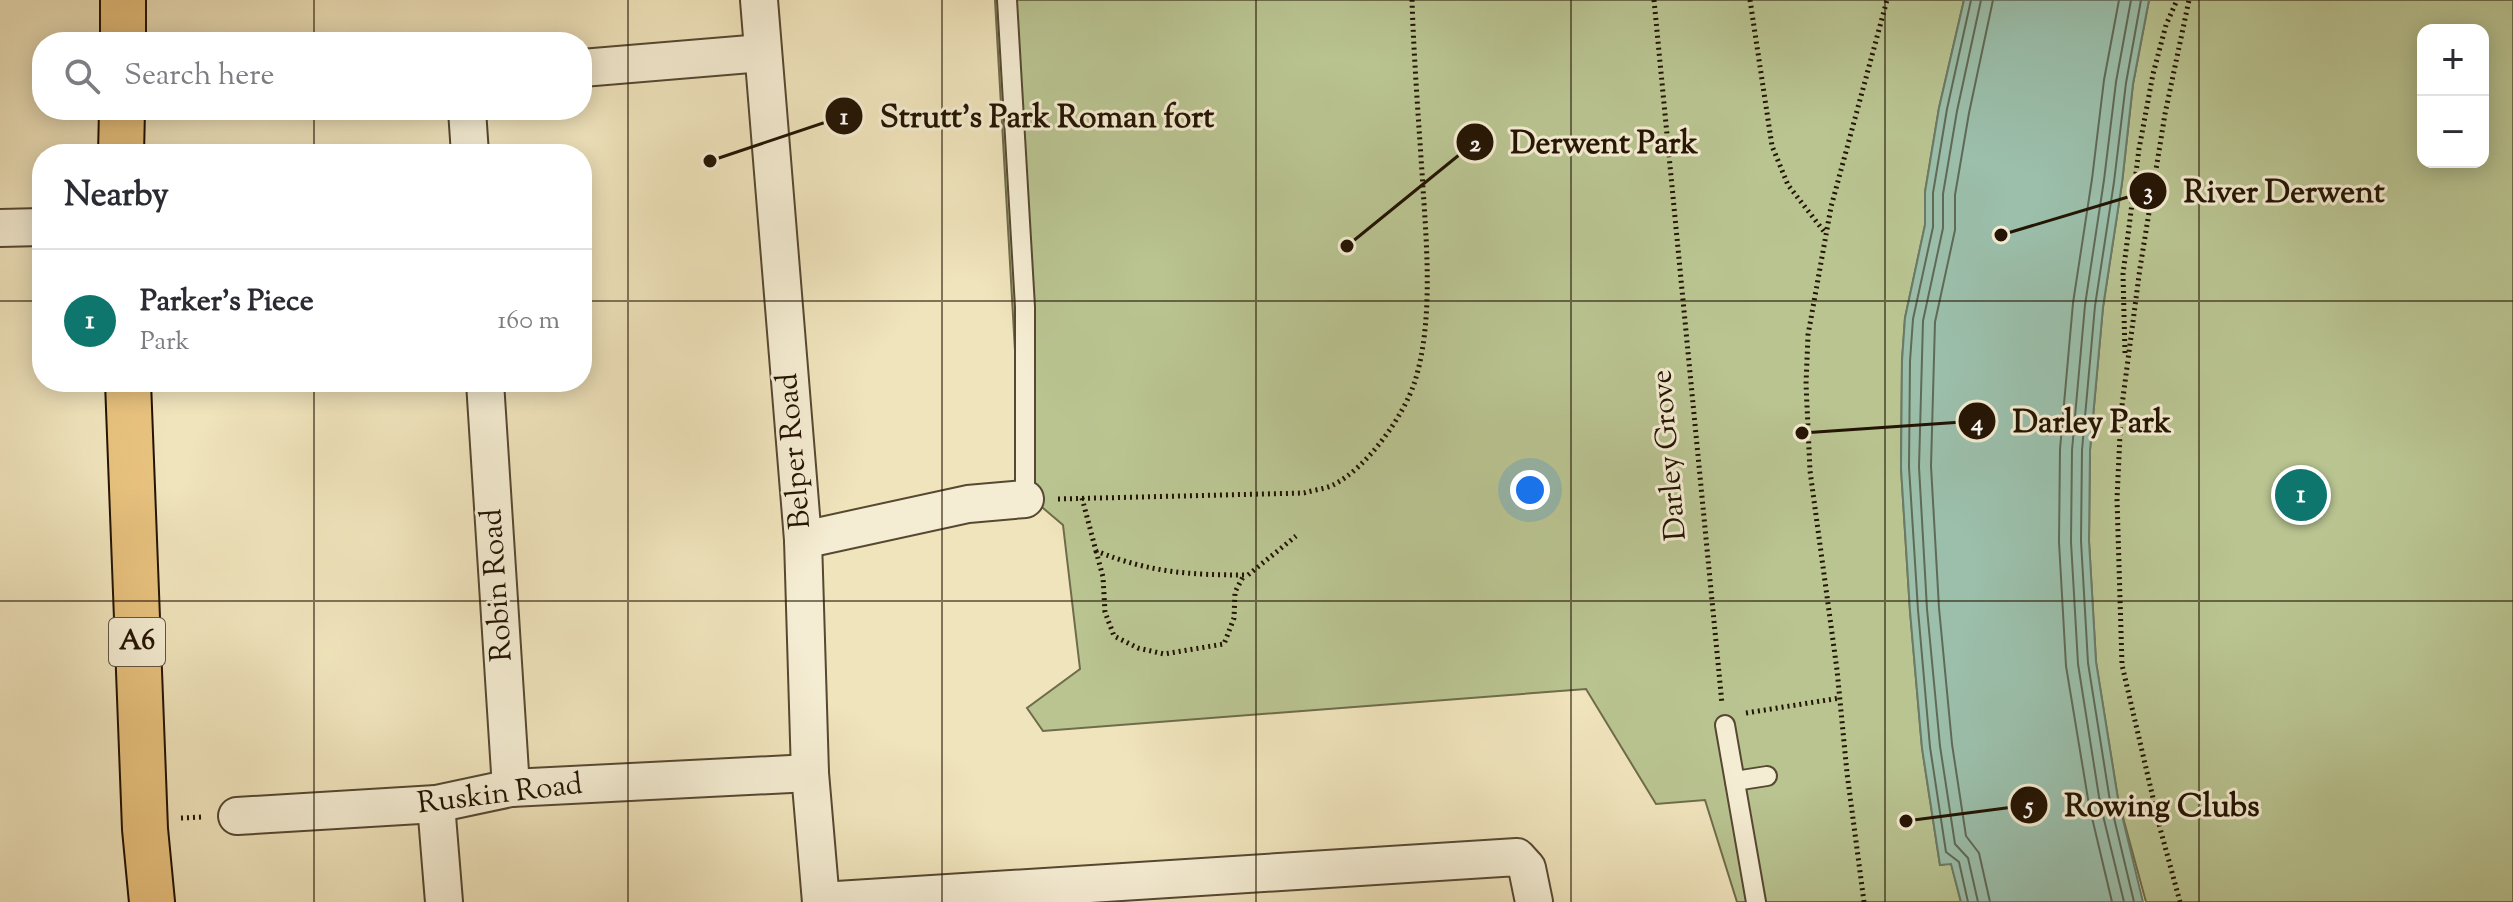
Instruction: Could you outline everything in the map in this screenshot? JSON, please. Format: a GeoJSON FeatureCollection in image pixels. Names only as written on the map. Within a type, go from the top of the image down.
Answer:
{"type":"FeatureCollection","features":[{"type":"Feature","properties":{"kind":"main road"},"geometry":{"type":"LineString","coordinates":[[123,0],[123,32]]}},
{"type":"Feature","properties":{"kind":"main road"},"geometry":{"type":"LineString","coordinates":[[121,144],[122,120]]}},
{"type":"Feature","properties":{"kind":"main road","name":"A6"},"geometry":{"type":"LineString","coordinates":[[128,392],[144,820],[152,902]]}},
{"type":"Feature","properties":{"kind":"street","name":"Belper Road"},"geometry":{"type":"LineString","coordinates":[[759,0],[803,540],[810,773],[821,902]]}},
{"type":"Feature","properties":{"kind":"street"},"geometry":{"type":"LineString","coordinates":[[592,67],[762,53]]}},
{"type":"Feature","properties":{"kind":"street"},"geometry":{"type":"LineString","coordinates":[[468,120],[469,144]]}},
{"type":"Feature","properties":{"kind":"street"},"geometry":{"type":"LineString","coordinates":[[0,228],[32,227]]}},
{"type":"Feature","properties":{"kind":"street","name":"Robin Road"},"geometry":{"type":"LineString","coordinates":[[486,392],[511,788]]}},
{"type":"Feature","properties":{"kind":"street"},"geometry":{"type":"LineString","coordinates":[[803,540],[968,504],[1025,499]]}},
{"type":"Feature","properties":{"kind":"street","name":"Ruskin Road"},"geometry":{"type":"LineString","coordinates":[[224,816],[436,804],[511,788],[810,773]]}},
{"type":"Feature","properties":{"kind":"street"},"geometry":{"type":"LineString","coordinates":[[436,804],[444,902]]}},
{"type":"Feature","properties":{"kind":"street"},"geometry":{"type":"LineString","coordinates":[[821,902],[1253,888],[1517,857],[1527,868],[1534,902]]}},
{"type":"Feature","properties":{"kind":"lane"},"geometry":{"type":"LineString","coordinates":[[1007,0],[1025,307],[1025,499]]}},
{"type":"Feature","properties":{"kind":"lane"},"geometry":{"type":"LineString","coordinates":[[1724,721],[1756,902]]}},
{"type":"Feature","properties":{"kind":"lane"},"geometry":{"type":"LineString","coordinates":[[1735,781],[1767,776]]}},
{"type":"Feature","properties":{"kind":"path"},"geometry":{"type":"LineString","coordinates":[[1025,499],[1304,493],[1333,485],[1371,453],[1395,422],[1415,382],[1426,309],[1425,218],[1412,0]]}},
{"type":"Feature","properties":{"kind":"path","name":"Darley Grove"},"geometry":{"type":"LineString","coordinates":[[1654,0],[1724,721]]}},
{"type":"Feature","properties":{"kind":"path"},"geometry":{"type":"LineString","coordinates":[[1750,0],[1772,146],[1788,185],[1826,235]]}},
{"type":"Feature","properties":{"kind":"path"},"geometry":{"type":"LineString","coordinates":[[1864,902],[1810,471],[1806,384],[1808,335],[1831,207],[1887,0]]}},
{"type":"Feature","properties":{"kind":"path"},"geometry":{"type":"LineString","coordinates":[[2126,367],[2123,274],[2137,163],[2153,74],[2166,25],[2177,0]]}},
{"type":"Feature","properties":{"kind":"path"},"geometry":{"type":"LineString","coordinates":[[2180,902],[2122,665],[2117,499],[2126,367],[2165,114],[2189,0]]}},
{"type":"Feature","properties":{"kind":"path"},"geometry":{"type":"LineString","coordinates":[[1082,498],[1103,577],[1105,612],[1114,636],[1138,648],[1164,654],[1224,644],[1234,618],[1235,592],[1244,575]]}},
{"type":"Feature","properties":{"kind":"path"},"geometry":{"type":"LineString","coordinates":[[1096,551],[1131,565],[1170,572],[1248,575],[1296,536]]}},
{"type":"Feature","properties":{"kind":"path"},"geometry":{"type":"LineString","coordinates":[[1724,721],[1840,698]]}},
{"type":"Feature","properties":{"kind":"path"},"geometry":{"type":"LineString","coordinates":[[176,818],[224,816]]}},
{"type":"Feature","properties":{"kind":"shaded area"},"geometry":{"type":"Polygon","coordinates":[[[995,0],[1964,0],[1939,108],[1925,192],[1925,225],[1905,318],[1901,468],[1922,748],[1940,865],[1951,863],[1961,902],[1737,902],[1705,800],[1656,804],[1586,689],[1043,731],[1027,708],[1080,669],[1063,525],[1023,491],[995,0]]]}},
{"type":"Feature","properties":{"kind":"shaded area"},"geometry":{"type":"Polygon","coordinates":[[[2149,0],[2513,0],[2513,902],[2146,902],[2118,799],[2096,662],[2089,541],[2090,450],[2103,307],[2133,84],[2149,0]]]}},
{"type":"Feature","properties":{"kind":"water"},"geometry":{"type":"Polygon","coordinates":[[[1964,0],[2149,0],[2133,84],[2103,307],[2090,450],[2089,541],[2096,662],[2118,799],[2143,902],[1961,902],[1951,864],[1940,865],[1922,748],[1910,611],[1901,468],[1902,361],[1905,318],[1925,225],[1925,192],[1939,108],[1964,0]]]}},
{"type":"Feature","properties":{"kind":"place","name":"Strutt's Park Roman fort"},"geometry":{"type":"Point","coordinates":[710,161]}},
{"type":"Feature","properties":{"kind":"place","name":"River Derwent"},"geometry":{"type":"Point","coordinates":[2001,235]}},
{"type":"Feature","properties":{"kind":"place","name":"Derwent Park"},"geometry":{"type":"Point","coordinates":[1347,246]}},
{"type":"Feature","properties":{"kind":"place","name":"Darley Park"},"geometry":{"type":"Point","coordinates":[1802,433]}},
{"type":"Feature","properties":{"kind":"place","name":"Parker's Piece"},"geometry":{"type":"Point","coordinates":[2301,495]}},
{"type":"Feature","properties":{"kind":"place","name":"Rowing Clubs"},"geometry":{"type":"Point","coordinates":[1906,821]}}]}
